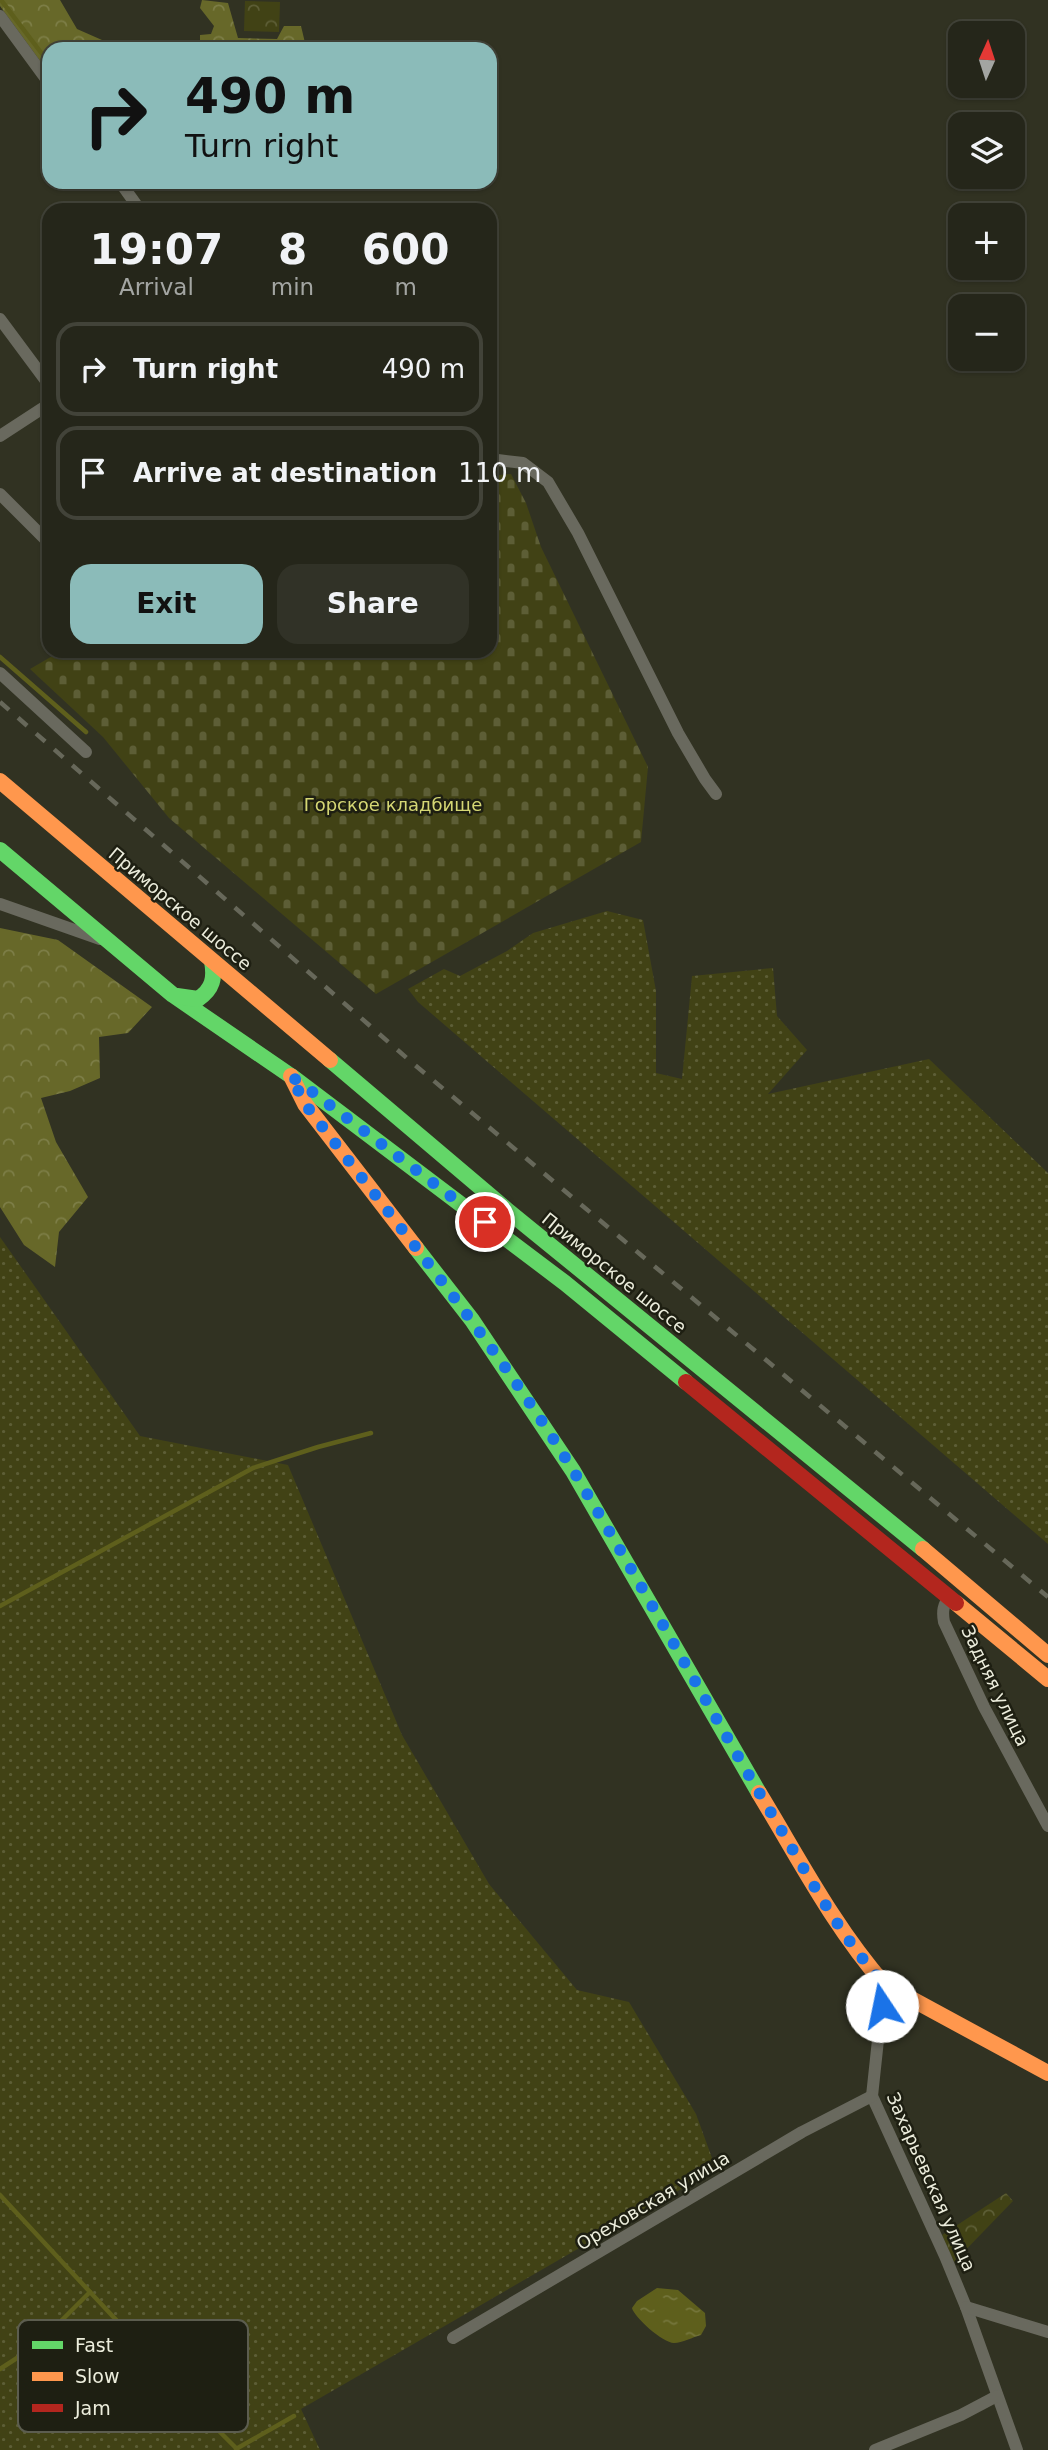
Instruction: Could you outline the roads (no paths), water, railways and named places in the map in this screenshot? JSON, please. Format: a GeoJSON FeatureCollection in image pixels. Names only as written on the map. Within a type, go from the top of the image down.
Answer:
{"type":"FeatureCollection","features":[{"type":"Feature","properties":{"kind":"main road","name":"Приморское шоссе"},"geometry":{"type":"LineString","coordinates":[[0,781],[507,1210],[869,1503],[1048,1655]]}},
{"type":"Feature","properties":{"kind":"main road"},"geometry":{"type":"LineString","coordinates":[[0,850],[173,995],[291,1076],[565,1283],[1048,1679]]}},
{"type":"Feature","properties":{"kind":"main road"},"geometry":{"type":"LineString","coordinates":[[173,995],[191,1000],[205,995],[215,976],[212,961]]}},
{"type":"Feature","properties":{"kind":"main road"},"geometry":{"type":"LineString","coordinates":[[291,1076],[305,1104],[472,1320],[566,1460],[733,1749],[826,1904],[868,1966],[884,1984],[1048,2073]]}},
{"type":"Feature","properties":{"kind":"street"},"geometry":{"type":"LineString","coordinates":[[0,16],[42,73]]}},
{"type":"Feature","properties":{"kind":"street"},"geometry":{"type":"LineString","coordinates":[[0,319],[42,376]]}},
{"type":"Feature","properties":{"kind":"street"},"geometry":{"type":"LineString","coordinates":[[0,436],[42,409]]}},
{"type":"Feature","properties":{"kind":"street"},"geometry":{"type":"LineString","coordinates":[[497,460],[523,463],[548,482],[578,533],[678,733],[716,794]]}},
{"type":"Feature","properties":{"kind":"street"},"geometry":{"type":"LineString","coordinates":[[0,494],[42,536]]}},
{"type":"Feature","properties":{"kind":"street"},"geometry":{"type":"LineString","coordinates":[[0,673],[86,752]]}},
{"type":"Feature","properties":{"kind":"street"},"geometry":{"type":"LineString","coordinates":[[0,904],[111,943]]}},
{"type":"Feature","properties":{"kind":"street","name":"Задняя улица"},"geometry":{"type":"LineString","coordinates":[[950,1596],[944,1603],[944,1622],[984,1707],[1048,1826]]}},
{"type":"Feature","properties":{"kind":"street","name":"Захарьевская улица"},"geometry":{"type":"LineString","coordinates":[[884,1984],[872,2096],[966,2307],[1017,2450]]}},
{"type":"Feature","properties":{"kind":"street","name":"Ореховская улица"},"geometry":{"type":"LineString","coordinates":[[453,2338],[802,2133],[872,2096]]}},
{"type":"Feature","properties":{"kind":"street"},"geometry":{"type":"LineString","coordinates":[[966,2307],[1048,2332]]}},
{"type":"Feature","properties":{"kind":"street"},"geometry":{"type":"LineString","coordinates":[[875,2450],[961,2415],[997,2396]]}},
{"type":"Feature","properties":{"kind":"water"},"geometry":{"type":"Polygon","coordinates":[[[657,2288],[678,2290],[705,2313],[706,2326],[701,2335],[680,2342],[669,2342],[638,2317],[632,2308],[637,2301],[657,2288]]]}},
{"type":"Feature","properties":{"kind":"waterway"},"geometry":{"type":"LineString","coordinates":[[1,0],[42,54]]}},
{"type":"Feature","properties":{"kind":"waterway"},"geometry":{"type":"LineString","coordinates":[[0,657],[86,732]]}},
{"type":"Feature","properties":{"kind":"waterway"},"geometry":{"type":"LineString","coordinates":[[0,1606],[253,1468],[371,1433]]}},
{"type":"Feature","properties":{"kind":"waterway"},"geometry":{"type":"LineString","coordinates":[[0,2195],[90,2292]]}},
{"type":"Feature","properties":{"kind":"waterway"},"geometry":{"type":"LineString","coordinates":[[62,2320],[90,2292],[116,2320]]}},
{"type":"Feature","properties":{"kind":"waterway"},"geometry":{"type":"LineString","coordinates":[[0,2369],[18,2357]]}},
{"type":"Feature","properties":{"kind":"waterway"},"geometry":{"type":"LineString","coordinates":[[236,2449],[294,2416]]}},
{"type":"Feature","properties":{"kind":"waterway"},"geometry":{"type":"LineString","coordinates":[[220,2432],[237,2449]]}},
{"type":"Feature","properties":{"kind":"railway"},"geometry":{"type":"LineString","coordinates":[[0,702],[409,1060],[1048,1597]]}},
{"type":"Feature","properties":{"kind":"park label","name":"Горское кладбище"},"geometry":{"type":"Point","coordinates":[393,805]}}]}
